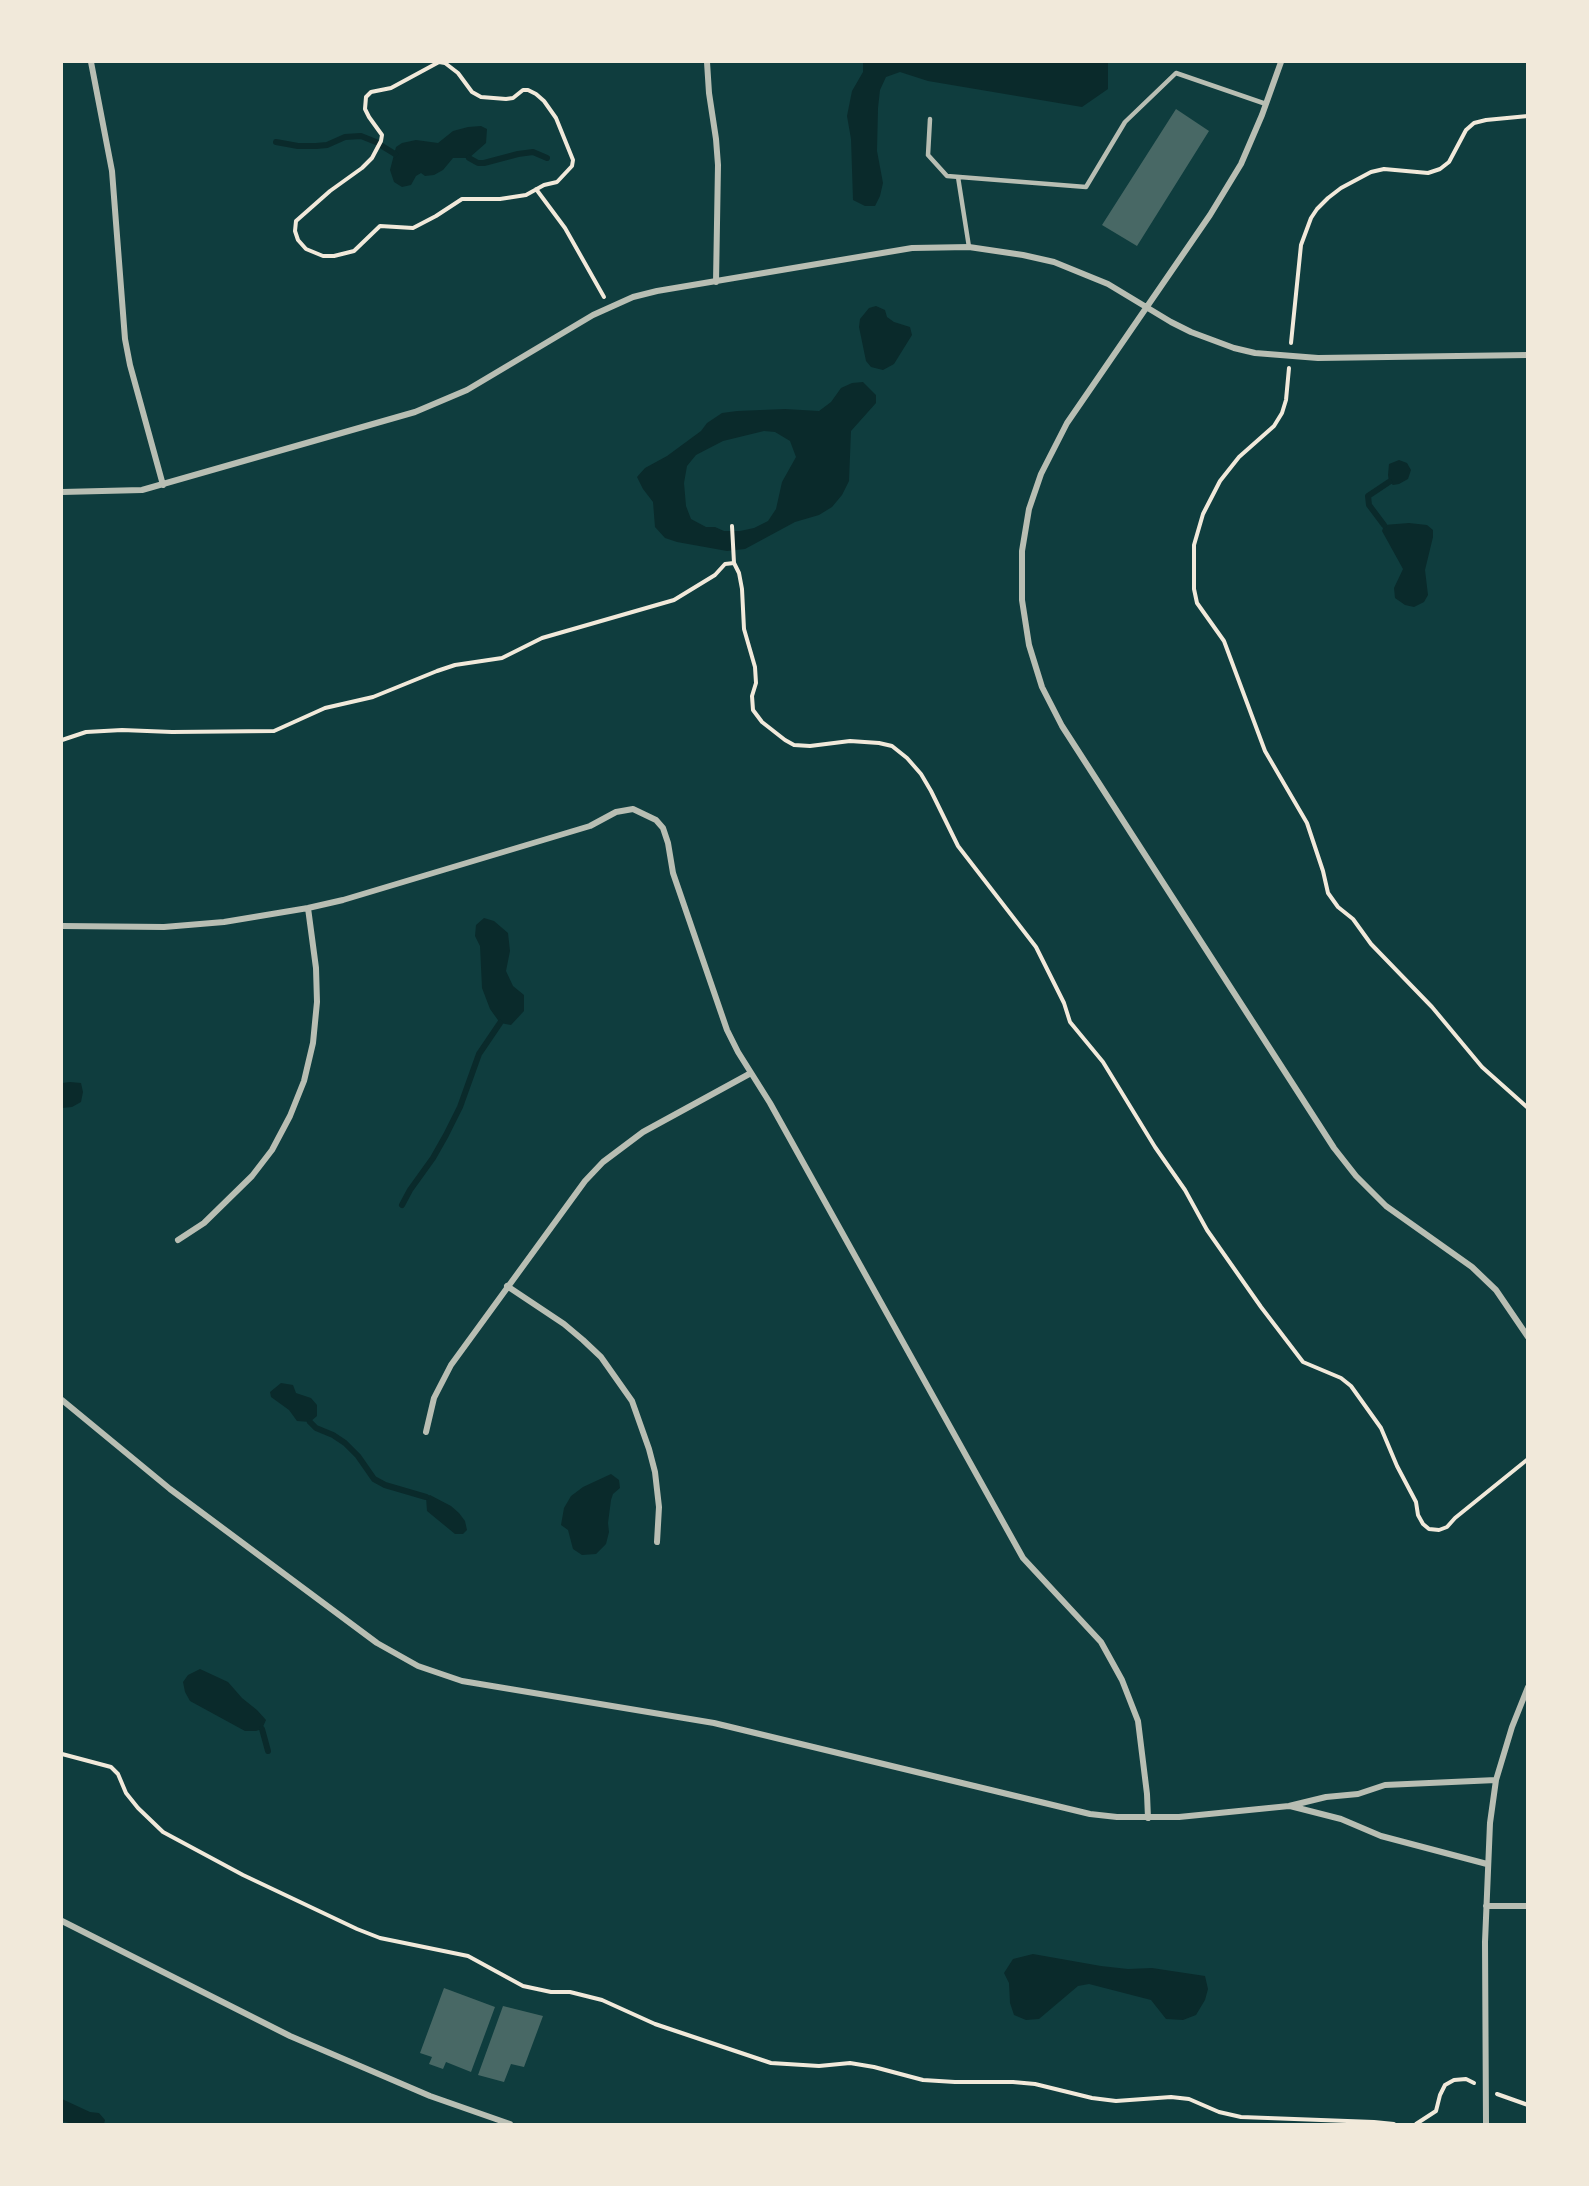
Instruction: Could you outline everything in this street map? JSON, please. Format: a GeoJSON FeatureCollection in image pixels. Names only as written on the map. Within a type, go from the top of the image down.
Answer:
{"type":"FeatureCollection","features":[{"type":"Feature","properties":{"kind":"street"},"geometry":{"type":"LineString","coordinates":[[91,62],[112,171],[125,339],[130,366],[163,485]]}},
{"type":"Feature","properties":{"kind":"street"},"geometry":{"type":"LineString","coordinates":[[707,62],[709,93],[717,140],[716,282]]}},
{"type":"Feature","properties":{"kind":"street"},"geometry":{"type":"LineString","coordinates":[[1281,62],[1241,164],[1210,215],[1067,423],[1041,474],[1029,509],[1022,551],[1022,600],[1029,645],[1042,687],[1062,726],[1334,1148],[1356,1176],[1386,1206],[1472,1267],[1496,1290],[1527,1337]]}},
{"type":"Feature","properties":{"kind":"street"},"geometry":{"type":"LineString","coordinates":[[62,492],[142,490],[389,421],[443,402],[609,307],[633,297],[912,248],[969,247],[1054,262],[1108,284],[1171,322],[1214,341],[1256,352],[1290,357],[1527,355]]}},
{"type":"Feature","properties":{"kind":"street"},"geometry":{"type":"LineString","coordinates":[[62,926],[164,927],[224,922],[308,908],[343,900],[590,826],[616,812],[633,809],[656,820],[663,828],[673,873],[727,1030],[770,1103],[1023,1558],[1101,1642],[1122,1680],[1138,1721],[1145,1770],[1148,1818]]}},
{"type":"Feature","properties":{"kind":"street"},"geometry":{"type":"LineString","coordinates":[[178,1240],[204,1223],[252,1176],[272,1150],[290,1116],[304,1081],[311,1052],[317,1002],[316,968],[308,908]]}},
{"type":"Feature","properties":{"kind":"street"},"geometry":{"type":"LineString","coordinates":[[426,1432],[435,1398],[451,1365],[569,1201],[603,1162],[643,1132],[751,1073]]}},
{"type":"Feature","properties":{"kind":"street"},"geometry":{"type":"LineString","coordinates":[[507,1286],[564,1324],[583,1340],[601,1357],[632,1401],[655,1472],[659,1507],[657,1542]]}},
{"type":"Feature","properties":{"kind":"street"},"geometry":{"type":"LineString","coordinates":[[62,1400],[179,1496],[377,1643],[418,1666],[462,1681],[724,1725],[1090,1814],[1148,1818],[1179,1817],[1289,1806],[1326,1797],[1358,1794],[1385,1785],[1496,1780]]}},
{"type":"Feature","properties":{"kind":"street"},"geometry":{"type":"LineString","coordinates":[[1486,2124],[1486,1906],[1490,1823],[1496,1780],[1527,1687]]}},
{"type":"Feature","properties":{"kind":"street"},"geometry":{"type":"LineString","coordinates":[[1289,1806],[1341,1819],[1381,1836],[1487,1864]]}},
{"type":"Feature","properties":{"kind":"street"},"geometry":{"type":"LineString","coordinates":[[1486,1906],[1527,1906]]}},
{"type":"Feature","properties":{"kind":"street"},"geometry":{"type":"LineString","coordinates":[[62,1921],[290,2036],[430,2096],[510,2124]]}},
{"type":"Feature","properties":{"kind":"lane"},"geometry":{"type":"LineString","coordinates":[[930,119],[928,155],[947,176],[1086,187],[1125,122],[1176,73],[1266,104]]}},
{"type":"Feature","properties":{"kind":"lane"},"geometry":{"type":"LineString","coordinates":[[958,177],[969,247]]}},
{"type":"Feature","properties":{"kind":"path"},"geometry":{"type":"LineString","coordinates":[[439,62],[445,63],[458,73],[472,92],[481,97],[513,98],[523,90],[528,90],[544,101],[556,118],[573,160],[572,166],[557,182],[536,189],[526,195],[511,198],[462,199],[413,228],[380,226],[354,251],[334,256],[315,255],[298,240],[295,231],[297,221],[372,158],[382,135],[365,109],[366,97],[371,92],[391,88],[439,62]]}},
{"type":"Feature","properties":{"kind":"path"},"geometry":{"type":"LineString","coordinates":[[1527,116],[1474,123],[1466,130],[1449,162],[1440,169],[1428,173],[1384,170],[1371,172],[1341,188],[1317,209],[1301,245],[1286,400],[1282,413],[1274,426],[1239,457],[1220,481],[1200,522],[1193,558],[1197,603],[1224,641],[1265,751],[1307,823],[1328,893],[1338,907],[1353,919],[1371,944],[1424,998],[1482,1067],[1527,1108]]}},
{"type":"Feature","properties":{"kind":"path"},"geometry":{"type":"LineString","coordinates":[[536,189],[581,252],[609,307]]}},
{"type":"Feature","properties":{"kind":"path"},"geometry":{"type":"LineString","coordinates":[[732,526],[732,557],[739,573],[744,629],[755,667],[753,710],[762,722],[794,745],[810,746],[850,741],[879,743],[892,746],[921,774],[958,846],[1036,947],[1064,1003],[1070,1022],[1103,1062],[1155,1148],[1185,1190],[1207,1230],[1303,1362],[1341,1378],[1351,1386],[1381,1428],[1416,1502],[1418,1515],[1423,1524],[1429,1529],[1439,1530],[1447,1527],[1480,1496],[1527,1459]]}},
{"type":"Feature","properties":{"kind":"path"},"geometry":{"type":"LineString","coordinates":[[62,740],[86,732],[122,730],[274,731],[325,708],[373,698],[454,665],[502,658],[542,638],[674,600],[716,575],[725,564],[734,563]]}},
{"type":"Feature","properties":{"kind":"path"},"geometry":{"type":"LineString","coordinates":[[62,1754],[111,1767],[118,1774],[126,1792],[138,1808],[163,1832],[243,1875],[357,1929],[380,1938],[468,1956],[523,1986],[544,1991],[570,1992],[602,2000],[655,2024],[771,2063],[819,2066],[850,2063],[923,2080],[1035,2084],[1092,2098],[1116,2101],[1171,2097],[1189,2099],[1218,2112],[1241,2117],[1394,2124]]}},
{"type":"Feature","properties":{"kind":"path"},"geometry":{"type":"LineString","coordinates":[[1416,2124],[1436,2111],[1445,2085],[1454,2080],[1466,2079],[1508,2099],[1527,2104]]}},
{"type":"Feature","properties":{"kind":"water"},"geometry":{"type":"Polygon","coordinates":[[[863,62],[1108,62],[1108,89],[1082,107],[928,81],[900,72],[886,77],[880,90],[878,108],[877,151],[883,183],[875,206],[865,206],[853,200],[851,139],[847,116],[852,91],[863,72],[863,62]]]}},
{"type":"Feature","properties":{"kind":"water"},"geometry":{"type":"Polygon","coordinates":[[[481,126],[487,129],[486,143],[469,158],[453,158],[443,170],[434,175],[425,176],[421,173],[416,176],[411,185],[402,187],[394,182],[390,170],[396,147],[402,143],[416,140],[438,143],[453,131],[481,126]]]}},
{"type":"Feature","properties":{"kind":"water"},"geometry":{"type":"Polygon","coordinates":[[[876,306],[885,310],[887,317],[894,322],[910,327],[912,335],[894,364],[883,370],[871,367],[866,361],[859,327],[860,319],[869,308],[876,306]]]}},
{"type":"Feature","properties":{"kind":"water"},"geometry":{"type":"Polygon","coordinates":[[[863,382],[876,395],[876,403],[851,431],[849,481],[842,495],[832,507],[819,515],[795,522],[745,549],[727,551],[677,542],[665,538],[655,527],[653,502],[637,477],[645,468],[667,456],[722,413],[785,409],[819,411],[831,402],[841,388],[852,383],[863,382]],[[764,431],[723,441],[696,455],[687,466],[684,483],[686,506],[691,519],[706,527],[715,527],[724,531],[754,528],[768,521],[776,509],[782,482],[796,457],[790,441],[775,432],[764,431]]]}},
{"type":"Feature","properties":{"kind":"water"},"geometry":{"type":"Polygon","coordinates":[[[1399,460],[1407,463],[1411,470],[1408,479],[1393,485],[1389,482],[1389,464],[1399,460]]]}},
{"type":"Feature","properties":{"kind":"water"},"geometry":{"type":"Polygon","coordinates":[[[1409,523],[1427,525],[1433,530],[1425,570],[1428,595],[1424,602],[1414,607],[1405,605],[1395,598],[1394,588],[1403,569],[1382,531],[1384,525],[1409,523]]]}},
{"type":"Feature","properties":{"kind":"water"},"geometry":{"type":"Polygon","coordinates":[[[484,918],[494,921],[508,933],[510,951],[506,971],[513,986],[524,995],[524,1011],[511,1025],[500,1023],[490,1009],[482,988],[480,946],[475,936],[476,925],[484,918]]]}},
{"type":"Feature","properties":{"kind":"water"},"geometry":{"type":"Polygon","coordinates":[[[62,1083],[81,1083],[83,1092],[81,1102],[72,1107],[62,1108],[62,1083]]]}},
{"type":"Feature","properties":{"kind":"water"},"geometry":{"type":"Polygon","coordinates":[[[281,1383],[293,1385],[296,1393],[311,1398],[317,1405],[317,1416],[310,1422],[297,1421],[289,1410],[271,1397],[270,1392],[281,1383]]]}},
{"type":"Feature","properties":{"kind":"water"},"geometry":{"type":"Polygon","coordinates":[[[611,1474],[619,1480],[620,1488],[613,1494],[611,1500],[606,1544],[596,1554],[582,1555],[573,1549],[568,1530],[561,1525],[564,1508],[571,1496],[583,1487],[611,1474]]]}},
{"type":"Feature","properties":{"kind":"water"},"geometry":{"type":"Polygon","coordinates":[[[430,1495],[459,1513],[465,1521],[467,1530],[463,1534],[455,1534],[427,1511],[426,1497],[430,1495]]]}},
{"type":"Feature","properties":{"kind":"water"},"geometry":{"type":"Polygon","coordinates":[[[200,1669],[228,1682],[257,1710],[266,1720],[262,1729],[245,1731],[190,1701],[183,1682],[188,1675],[200,1669]]]}},
{"type":"Feature","properties":{"kind":"water"},"geometry":{"type":"Polygon","coordinates":[[[1033,1954],[1101,1966],[1128,1969],[1152,1968],[1205,1976],[1208,1989],[1205,2000],[1196,2015],[1183,2020],[1166,2019],[1151,2000],[1089,1984],[1078,1986],[1039,2019],[1026,2020],[1014,2015],[1010,2003],[1009,1983],[1004,1973],[1013,1959],[1033,1954]]]}},
{"type":"Feature","properties":{"kind":"water"},"geometry":{"type":"Polygon","coordinates":[[[62,2099],[90,2112],[99,2113],[105,2120],[104,2124],[72,2124],[62,2121],[62,2099]]]}},
{"type":"Feature","properties":{"kind":"building"},"geometry":{"type":"Polygon","coordinates":[[[1176,109],[1209,131],[1137,246],[1102,225],[1176,109]]]}},
{"type":"Feature","properties":{"kind":"building"},"geometry":{"type":"Polygon","coordinates":[[[444,1988],[495,2007],[471,2072],[446,2062],[443,2069],[429,2064],[432,2057],[420,2053],[444,1988]]]}},
{"type":"Feature","properties":{"kind":"building"},"geometry":{"type":"Polygon","coordinates":[[[503,2006],[543,2016],[524,2067],[511,2064],[504,2082],[478,2075],[503,2006]]]}},
{"type":"Feature","properties":{"kind":"waterway"},"geometry":{"type":"LineString","coordinates":[[276,142],[316,146],[327,145],[345,137],[361,136],[376,142]]}},
{"type":"Feature","properties":{"kind":"waterway"},"geometry":{"type":"LineString","coordinates":[[382,146],[395,154]]}},
{"type":"Feature","properties":{"kind":"waterway"},"geometry":{"type":"LineString","coordinates":[[469,158],[478,163],[484,163],[533,152],[547,158]]}},
{"type":"Feature","properties":{"kind":"waterway"},"geometry":{"type":"LineString","coordinates":[[1384,525],[1369,505],[1368,496],[1389,482]]}},
{"type":"Feature","properties":{"kind":"waterway"},"geometry":{"type":"LineString","coordinates":[[402,1205],[446,1135],[460,1107],[479,1054],[500,1023]]}},
{"type":"Feature","properties":{"kind":"waterway"},"geometry":{"type":"LineString","coordinates":[[310,1422],[316,1428],[345,1443],[358,1456],[374,1479],[385,1485],[426,1497]]}},
{"type":"Feature","properties":{"kind":"waterway"},"geometry":{"type":"LineString","coordinates":[[262,1729],[268,1751]]}}]}
